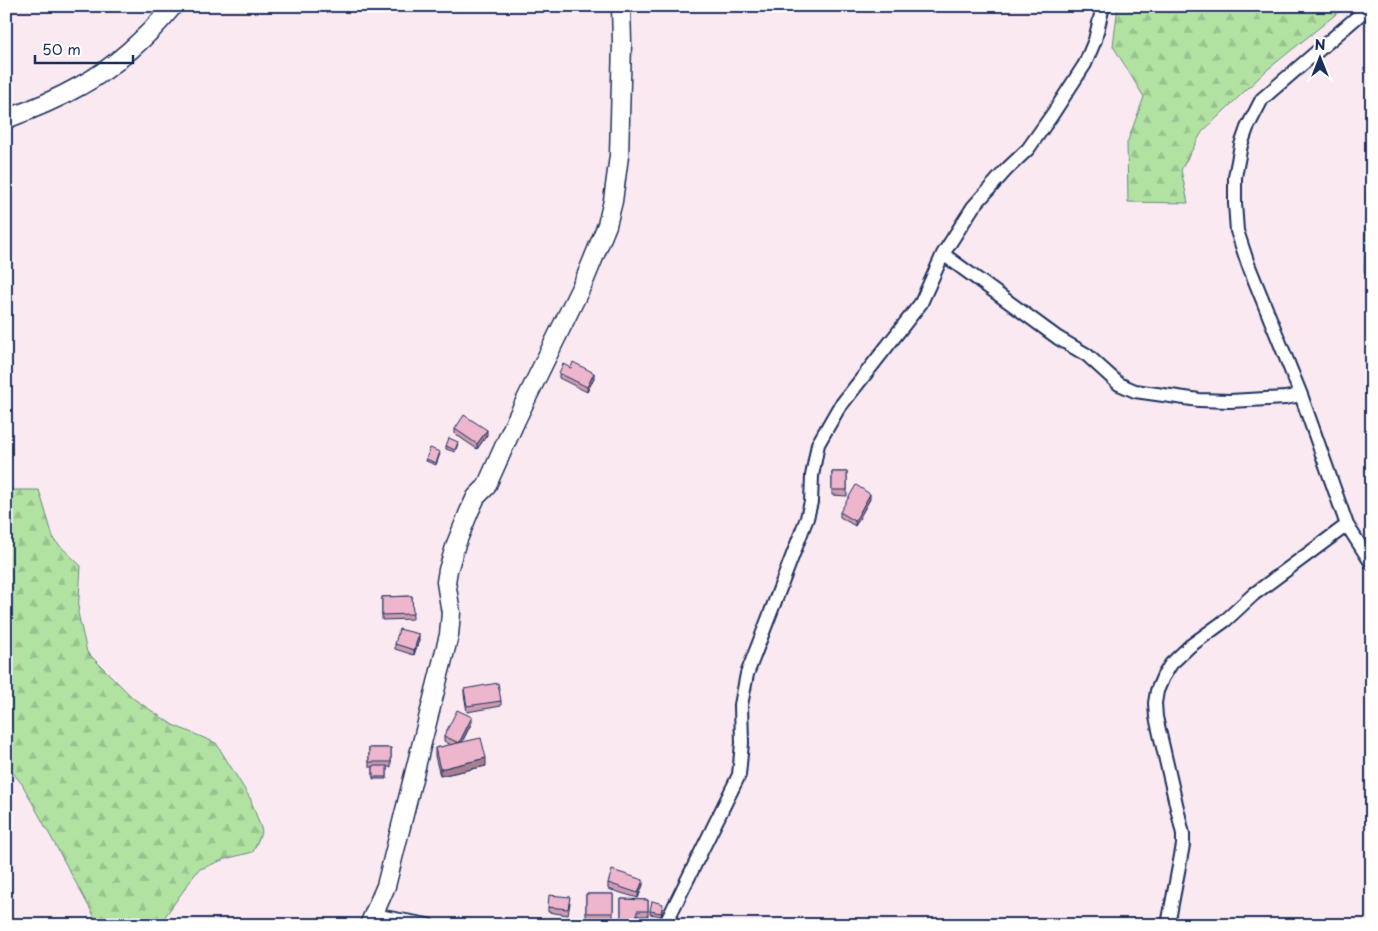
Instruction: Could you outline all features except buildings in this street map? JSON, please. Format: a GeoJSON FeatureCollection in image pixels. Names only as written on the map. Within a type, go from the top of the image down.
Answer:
{"type":"FeatureCollection","features":[{"type":"Feature","properties":{"kind":"street"},"geometry":{"type":"LineString","coordinates":[[6,118],[61,96],[98,75],[137,43],[173,6]]}},
{"type":"Feature","properties":{"kind":"street"},"geometry":{"type":"LineString","coordinates":[[428,925],[371,920],[386,886],[449,635],[451,613],[446,582],[456,544],[468,512],[476,497],[486,487],[524,403],[585,279],[607,225],[613,201],[619,156],[621,6]]}},
{"type":"Feature","properties":{"kind":"street"},"geometry":{"type":"LineString","coordinates":[[665,925],[739,774],[742,743],[741,705],[747,674],[807,518],[811,502],[812,476],[818,444],[838,408],[922,303],[943,254],[973,206],[1028,149],[1052,115],[1085,64],[1095,40],[1103,6]]}},
{"type":"Feature","properties":{"kind":"street"},"geometry":{"type":"LineString","coordinates":[[1370,6],[1262,99],[1240,145],[1235,177],[1237,231],[1248,264],[1301,395],[1346,525],[1372,564]]}},
{"type":"Feature","properties":{"kind":"street"},"geometry":{"type":"LineString","coordinates":[[943,254],[1058,338],[1087,355],[1119,384],[1135,391],[1199,400],[1285,398],[1301,395]]}},
{"type":"Feature","properties":{"kind":"street"},"geometry":{"type":"LineString","coordinates":[[1168,925],[1183,845],[1183,834],[1154,703],[1163,677],[1171,664],[1190,646],[1226,620],[1254,594],[1346,525]]}},
{"type":"Feature","properties":{"kind":"green space"},"geometry":{"type":"Polygon","coordinates":[[[1118,6],[1346,6],[1267,70],[1202,132],[1181,170],[1188,203],[1128,202],[1127,143],[1144,97],[1113,46],[1118,6]]]}},
{"type":"Feature","properties":{"kind":"green space"},"geometry":{"type":"Polygon","coordinates":[[[39,490],[54,540],[81,566],[78,613],[87,652],[134,699],[173,725],[216,743],[250,798],[262,831],[253,852],[225,859],[198,870],[159,925],[99,925],[22,784],[6,764],[6,491],[39,490]]]}},
{"type":"Feature","properties":{"kind":"water"},"geometry":{"type":"Polygon","coordinates":[[[1372,96],[1372,286],[1364,271],[1368,99],[1372,96]]]}}]}
